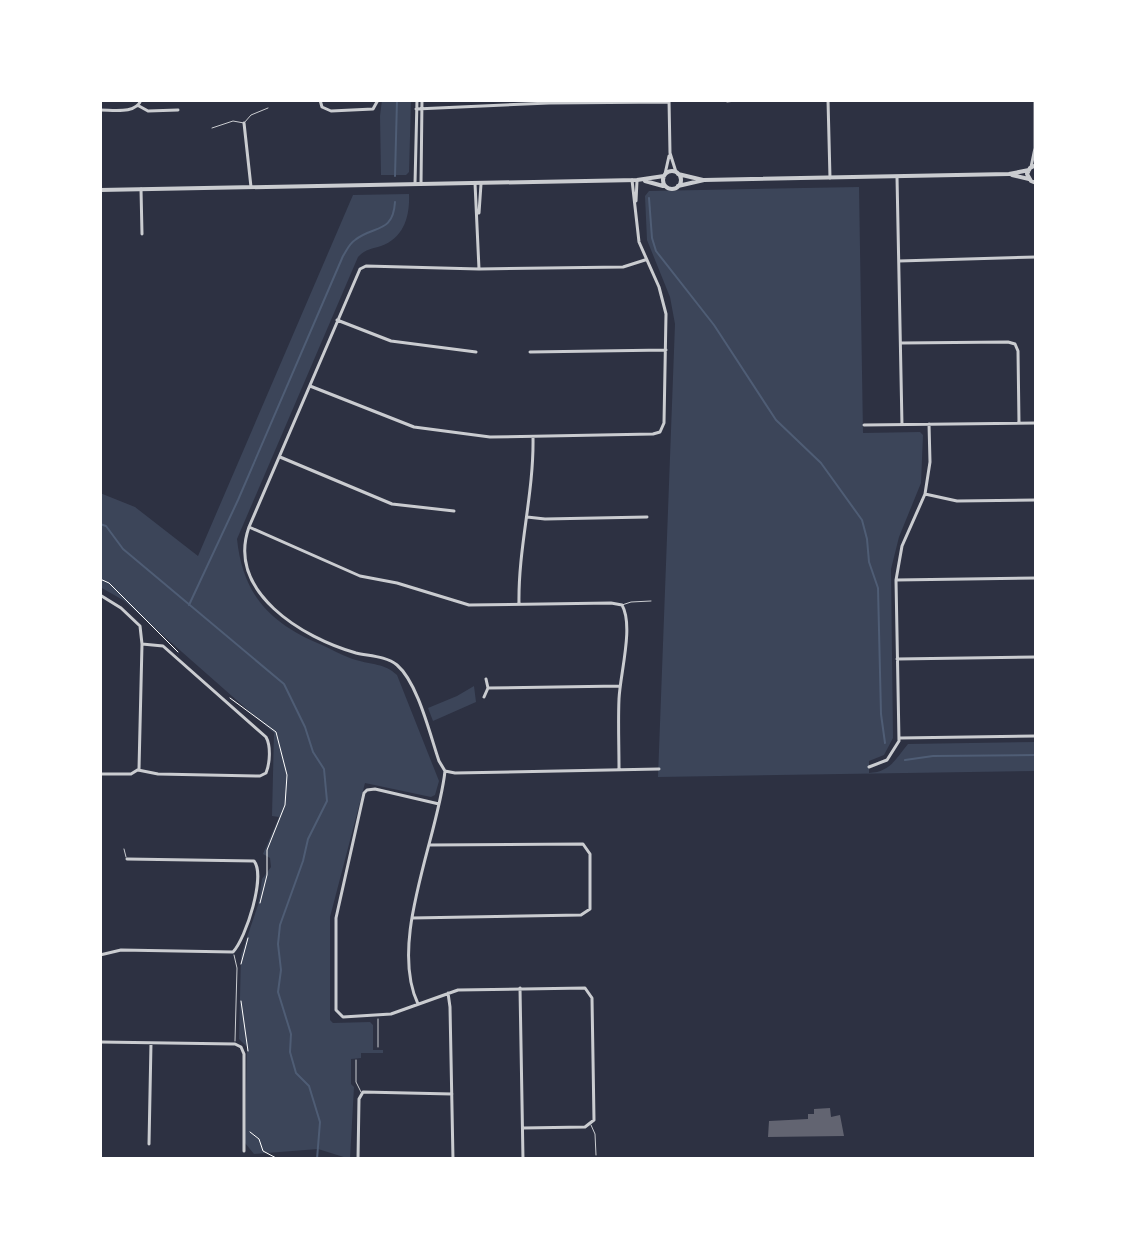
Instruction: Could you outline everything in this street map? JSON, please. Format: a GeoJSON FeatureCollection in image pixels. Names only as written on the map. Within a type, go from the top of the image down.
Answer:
{"type":"FeatureCollection","features":[{"type":"Feature","properties":{"kind":"street"},"geometry":{"type":"LineString","coordinates":[[100,110],[134,109],[141,100]]}},
{"type":"Feature","properties":{"kind":"street"},"geometry":{"type":"LineString","coordinates":[[320,100],[325,109],[344,111],[373,109],[378,100]]}},
{"type":"Feature","properties":{"kind":"street"},"geometry":{"type":"LineString","coordinates":[[418,184],[419,100]]}},
{"type":"Feature","properties":{"kind":"street"},"geometry":{"type":"LineString","coordinates":[[828,100],[830,178]]}},
{"type":"Feature","properties":{"kind":"street"},"geometry":{"type":"LineString","coordinates":[[1029,179],[1036,149],[1035,100]]}},
{"type":"Feature","properties":{"kind":"street"},"geometry":{"type":"LineString","coordinates":[[418,109],[669,101],[670,153],[664,175],[664,185],[669,189]]}},
{"type":"Feature","properties":{"kind":"street"},"geometry":{"type":"LineString","coordinates":[[139,106],[148,111],[178,110]]}},
{"type":"Feature","properties":{"kind":"street"},"geometry":{"type":"LineString","coordinates":[[244,123],[251,187]]}},
{"type":"Feature","properties":{"kind":"street"},"geometry":{"type":"LineString","coordinates":[[670,153],[680,180],[678,186]]}},
{"type":"Feature","properties":{"kind":"street"},"geometry":{"type":"LineString","coordinates":[[638,180],[669,189],[704,180],[1009,174],[1032,167]]}},
{"type":"Feature","properties":{"kind":"street"},"geometry":{"type":"LineString","coordinates":[[100,190],[638,180],[677,173],[704,180]]}},
{"type":"Feature","properties":{"kind":"street"},"geometry":{"type":"LineString","coordinates":[[1009,174],[1036,183]]}},
{"type":"Feature","properties":{"kind":"street"},"geometry":{"type":"LineString","coordinates":[[897,177],[902,425]]}},
{"type":"Feature","properties":{"kind":"street"},"geometry":{"type":"LineString","coordinates":[[310,386],[414,427],[490,437],[660,432],[664,423],[667,350],[664,302],[637,235],[635,205],[638,180]]}},
{"type":"Feature","properties":{"kind":"street"},"geometry":{"type":"LineString","coordinates":[[475,183],[479,269]]}},
{"type":"Feature","properties":{"kind":"street"},"geometry":{"type":"LineString","coordinates":[[478,220],[481,183]]}},
{"type":"Feature","properties":{"kind":"street"},"geometry":{"type":"LineString","coordinates":[[141,189],[142,234]]}},
{"type":"Feature","properties":{"kind":"street"},"geometry":{"type":"LineString","coordinates":[[899,261],[1036,257]]}},
{"type":"Feature","properties":{"kind":"street"},"geometry":{"type":"LineString","coordinates":[[418,1004],[411,981],[410,932],[445,771],[409,682],[396,664],[354,652],[290,623],[272,609],[248,570],[244,549],[249,527],[362,267],[623,267],[645,260]]}},
{"type":"Feature","properties":{"kind":"street"},"geometry":{"type":"LineString","coordinates":[[337,320],[391,341],[476,352]]}},
{"type":"Feature","properties":{"kind":"street"},"geometry":{"type":"LineString","coordinates":[[901,343],[1015,344],[1018,351],[1019,423]]}},
{"type":"Feature","properties":{"kind":"street"},"geometry":{"type":"LineString","coordinates":[[530,352],[667,350]]}},
{"type":"Feature","properties":{"kind":"street"},"geometry":{"type":"LineString","coordinates":[[864,425],[1036,423]]}},
{"type":"Feature","properties":{"kind":"street"},"geometry":{"type":"LineString","coordinates":[[869,767],[887,760],[894,753],[899,738],[896,580],[902,546],[925,494],[930,462],[929,424]]}},
{"type":"Feature","properties":{"kind":"street"},"geometry":{"type":"LineString","coordinates":[[519,604],[520,553],[532,490],[533,436]]}},
{"type":"Feature","properties":{"kind":"street"},"geometry":{"type":"LineString","coordinates":[[279,456],[392,504],[454,511]]}},
{"type":"Feature","properties":{"kind":"street"},"geometry":{"type":"LineString","coordinates":[[925,494],[957,501],[1036,500]]}},
{"type":"Feature","properties":{"kind":"street"},"geometry":{"type":"LineString","coordinates":[[527,517],[647,517]]}},
{"type":"Feature","properties":{"kind":"street"},"geometry":{"type":"LineString","coordinates":[[249,527],[360,576],[397,583],[469,605],[622,605],[626,614],[626,643],[620,686],[619,770]]}},
{"type":"Feature","properties":{"kind":"street"},"geometry":{"type":"LineString","coordinates":[[896,580],[1036,578]]}},
{"type":"Feature","properties":{"kind":"street"},"geometry":{"type":"LineString","coordinates":[[100,595],[121,608],[139,625],[142,644],[138,770]]}},
{"type":"Feature","properties":{"kind":"street"},"geometry":{"type":"LineString","coordinates":[[100,774],[131,774],[138,770],[158,774],[260,776],[266,773],[268,767],[266,737],[163,646],[142,644]]}},
{"type":"Feature","properties":{"kind":"street"},"geometry":{"type":"LineString","coordinates":[[897,659],[1036,657]]}},
{"type":"Feature","properties":{"kind":"street"},"geometry":{"type":"LineString","coordinates":[[484,697],[488,688],[486,679]]}},
{"type":"Feature","properties":{"kind":"street"},"geometry":{"type":"LineString","coordinates":[[488,688],[620,686]]}},
{"type":"Feature","properties":{"kind":"street"},"geometry":{"type":"LineString","coordinates":[[899,738],[1036,736]]}},
{"type":"Feature","properties":{"kind":"street"},"geometry":{"type":"LineString","coordinates":[[445,771],[659,769]]}},
{"type":"Feature","properties":{"kind":"street"},"geometry":{"type":"LineString","coordinates":[[439,804],[375,789],[364,793],[336,918],[336,1006],[343,1017],[378,1016],[469,989],[581,987],[589,990],[592,998],[594,1116],[591,1125],[523,1128]]}},
{"type":"Feature","properties":{"kind":"street"},"geometry":{"type":"LineString","coordinates":[[412,918],[581,915],[590,909],[590,854],[583,844],[429,845]]}},
{"type":"Feature","properties":{"kind":"street"},"geometry":{"type":"LineString","coordinates":[[100,955],[121,950],[233,952],[253,907],[258,869],[254,861],[126,861]]}},
{"type":"Feature","properties":{"kind":"street"},"geometry":{"type":"LineString","coordinates":[[520,988],[523,1159]]}},
{"type":"Feature","properties":{"kind":"street"},"geometry":{"type":"LineString","coordinates":[[448,993],[453,1159]]}},
{"type":"Feature","properties":{"kind":"street"},"geometry":{"type":"LineString","coordinates":[[100,1042],[235,1044],[242,1049],[243,1152]]}},
{"type":"Feature","properties":{"kind":"street"},"geometry":{"type":"LineString","coordinates":[[150,1144],[151,1043]]}},
{"type":"Feature","properties":{"kind":"street"},"geometry":{"type":"LineString","coordinates":[[358,1159],[359,1099],[362,1093],[452,1094]]}},
{"type":"Feature","properties":{"kind":"lane"},"geometry":{"type":"LineString","coordinates":[[727,102],[744,100]]}},
{"type":"Feature","properties":{"kind":"lane"},"geometry":{"type":"LineString","coordinates":[[212,128],[233,121],[244,123],[251,115],[268,108]]}},
{"type":"Feature","properties":{"kind":"lane"},"geometry":{"type":"LineString","coordinates":[[622,605],[651,601]]}},
{"type":"Feature","properties":{"kind":"lane"},"geometry":{"type":"LineString","coordinates":[[124,849],[126,861]]}},
{"type":"Feature","properties":{"kind":"lane"},"geometry":{"type":"LineString","coordinates":[[233,952],[237,968],[235,1044]]}},
{"type":"Feature","properties":{"kind":"lane"},"geometry":{"type":"LineString","coordinates":[[378,1016],[378,1047]]}},
{"type":"Feature","properties":{"kind":"lane"},"geometry":{"type":"LineString","coordinates":[[356,1060],[356,1082],[362,1093]]}},
{"type":"Feature","properties":{"kind":"lane"},"geometry":{"type":"LineString","coordinates":[[591,1125],[595,1134],[596,1155]]}},
{"type":"Feature","properties":{"kind":"lane"},"geometry":{"type":"LineString","coordinates":[[142,1146],[150,1144]]}},
{"type":"Feature","properties":{"kind":"path"},"geometry":{"type":"LineString","coordinates":[[100,579],[109,583],[182,655]]}},
{"type":"Feature","properties":{"kind":"path"},"geometry":{"type":"LineString","coordinates":[[229,697],[276,732],[287,775],[285,805],[267,850],[267,875],[257,911]]}},
{"type":"Feature","properties":{"kind":"path"},"geometry":{"type":"LineString","coordinates":[[242,955],[248,937]]}},
{"type":"Feature","properties":{"kind":"path"},"geometry":{"type":"LineString","coordinates":[[263,1151],[278,1159]]}},
{"type":"Feature","properties":{"kind":"shaded area"},"geometry":{"type":"Polygon","coordinates":[[[382,100],[411,100],[409,172],[406,175],[381,175],[382,100]]]}},
{"type":"Feature","properties":{"kind":"shaded area"},"geometry":{"type":"Polygon","coordinates":[[[859,187],[863,433],[920,432],[923,435],[921,483],[899,537],[891,569],[893,738],[884,755],[869,761],[869,773],[888,767],[908,744],[1036,742],[1036,771],[658,777],[675,324],[670,297],[647,240],[645,196],[649,191],[859,187]]]}},
{"type":"Feature","properties":{"kind":"shaded area"},"geometry":{"type":"Polygon","coordinates":[[[409,194],[407,218],[400,232],[389,242],[358,257],[237,539],[240,559],[253,592],[274,617],[304,637],[356,660],[383,666],[397,675],[439,781],[435,795],[431,797],[365,783],[330,917],[330,1020],[333,1023],[370,1022],[373,1025],[373,1050],[383,1050],[383,1053],[361,1053],[361,1058],[351,1059],[351,1084],[354,1087],[350,1159],[318,1149],[254,1154],[245,1143],[247,1047],[239,1039],[241,955],[258,905],[262,879],[271,867],[270,858],[263,854],[279,817],[272,816],[274,733],[123,600],[100,587],[100,493],[135,507],[198,556],[353,195],[409,194]]]}},
{"type":"Feature","properties":{"kind":"shaded area"},"geometry":{"type":"Polygon","coordinates":[[[474,686],[476,702],[433,721],[428,708],[474,686]]]}},
{"type":"Feature","properties":{"kind":"building"},"geometry":{"type":"Polygon","coordinates":[[[830,1108],[831,1117],[840,1115],[844,1136],[768,1137],[769,1121],[808,1119],[808,1114],[814,1114],[814,1109],[830,1108]]]}},
{"type":"Feature","properties":{"kind":"waterway"},"geometry":{"type":"LineString","coordinates":[[395,176],[397,100]]}},
{"type":"Feature","properties":{"kind":"waterway"},"geometry":{"type":"LineString","coordinates":[[649,198],[656,251],[714,325],[776,420],[821,463],[862,520],[869,562],[878,588],[881,714],[885,743]]}},
{"type":"Feature","properties":{"kind":"waterway"},"geometry":{"type":"LineString","coordinates":[[189,605],[238,500],[343,256],[355,240],[391,219],[395,202]]}},
{"type":"Feature","properties":{"kind":"waterway"},"geometry":{"type":"LineString","coordinates":[[100,524],[106,526],[123,549],[284,684],[305,727],[313,752],[324,769],[327,801],[308,839],[280,925],[278,944],[281,970],[278,992],[291,1034],[290,1052],[296,1073],[309,1086],[320,1122],[317,1159]]}},
{"type":"Feature","properties":{"kind":"waterway"},"geometry":{"type":"LineString","coordinates":[[905,760],[933,756],[1036,755]]}}]}
